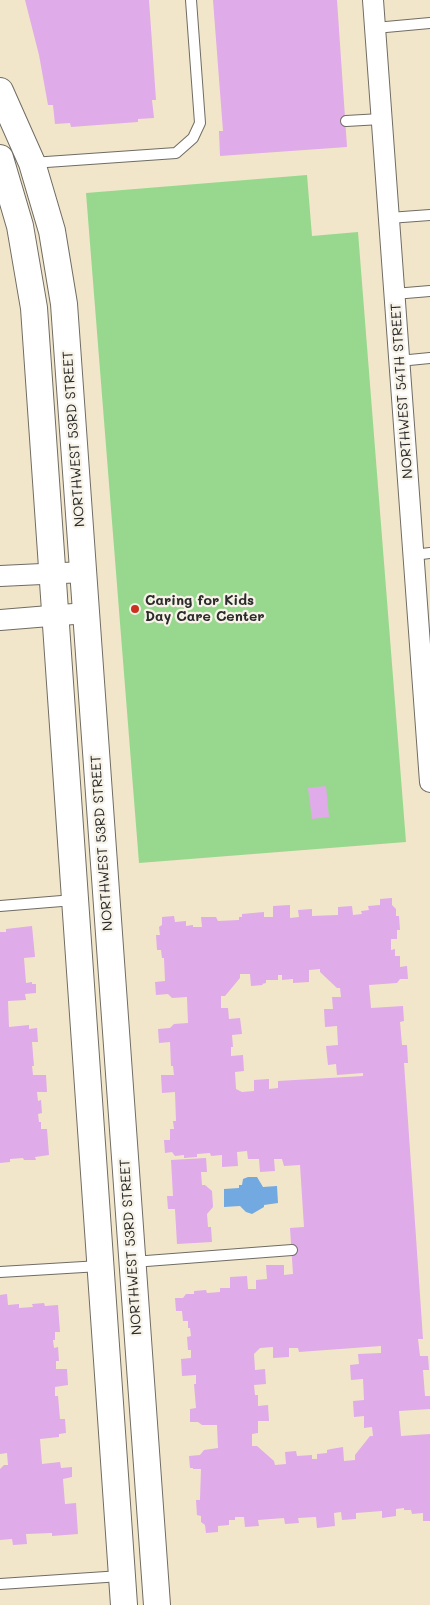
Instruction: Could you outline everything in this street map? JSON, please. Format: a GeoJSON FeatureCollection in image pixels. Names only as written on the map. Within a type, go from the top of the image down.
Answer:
{"type":"FeatureCollection","features":[{"type":"Feature","properties":{"kind":"street","name":"NORTHWEST 54TH STREET"},"geometry":{"type":"LineString","coordinates":[[372,0],[399,361],[422,554],[430,776]]}},
{"type":"Feature","properties":{"kind":"street","name":"NORTHWEST 53RD STREET"},"geometry":{"type":"LineString","coordinates":[[0,91],[32,163],[52,231],[64,304],[157,1605]]}},
{"type":"Feature","properties":{"kind":"street"},"geometry":{"type":"LineString","coordinates":[[0,146],[20,160],[32,163]]}},
{"type":"Feature","properties":{"kind":"street"},"geometry":{"type":"LineString","coordinates":[[0,158],[20,226],[34,308],[124,1605]]}},
{"type":"Feature","properties":{"kind":"street"},"geometry":{"type":"LineString","coordinates":[[0,576],[84,572]]}},
{"type":"Feature","properties":{"kind":"street"},"geometry":{"type":"LineString","coordinates":[[0,620],[86,613]]}},
{"type":"Feature","properties":{"kind":"street"},"geometry":{"type":"LineString","coordinates":[[100,1266],[132,1262]]}},
{"type":"Feature","properties":{"kind":"lane"},"geometry":{"type":"LineString","coordinates":[[32,163],[176,153],[193,138],[200,123],[191,0]]}},
{"type":"Feature","properties":{"kind":"lane"},"geometry":{"type":"LineString","coordinates":[[374,28],[430,23]]}},
{"type":"Feature","properties":{"kind":"lane"},"geometry":{"type":"LineString","coordinates":[[346,121],[381,119]]}},
{"type":"Feature","properties":{"kind":"lane"},"geometry":{"type":"LineString","coordinates":[[389,218],[430,215]]}},
{"type":"Feature","properties":{"kind":"lane"},"geometry":{"type":"LineString","coordinates":[[394,294],[430,291]]}},
{"type":"Feature","properties":{"kind":"lane"},"geometry":{"type":"LineString","coordinates":[[399,361],[430,358]]}},
{"type":"Feature","properties":{"kind":"lane"},"geometry":{"type":"LineString","coordinates":[[0,906],[75,900]]}},
{"type":"Feature","properties":{"kind":"lane"},"geometry":{"type":"LineString","coordinates":[[132,1262],[292,1250]]}},
{"type":"Feature","properties":{"kind":"lane"},"geometry":{"type":"LineString","coordinates":[[0,1272],[100,1266]]}},
{"type":"Feature","properties":{"kind":"lane"},"geometry":{"type":"LineString","coordinates":[[0,1584],[122,1576]]}},
{"type":"Feature","properties":{"kind":"green space"},"geometry":{"type":"Polygon","coordinates":[[[307,175],[312,236],[358,232],[406,842],[139,863],[86,193],[307,175]]]}},
{"type":"Feature","properties":{"kind":"water"},"geometry":{"type":"Polygon","coordinates":[[[257,1177],[263,1187],[277,1186],[278,1203],[264,1205],[264,1207],[252,1214],[246,1212],[240,1206],[224,1207],[224,1189],[239,1188],[239,1185],[242,1185],[243,1179],[257,1177]]]}},
{"type":"Feature","properties":{"kind":"building"},"geometry":{"type":"Polygon","coordinates":[[[25,0],[149,0],[156,100],[152,100],[154,118],[138,119],[138,122],[71,127],[70,123],[55,124],[53,105],[48,105],[39,55],[25,0]]]}},
{"type":"Feature","properties":{"kind":"building"},"geometry":{"type":"Polygon","coordinates":[[[213,0],[337,0],[347,147],[220,156],[219,131],[223,131],[213,0]]]}},
{"type":"Feature","properties":{"kind":"building"},"geometry":{"type":"Polygon","coordinates":[[[326,786],[329,817],[312,819],[308,788],[326,786]]]}},
{"type":"Feature","properties":{"kind":"building"},"geometry":{"type":"Polygon","coordinates":[[[392,898],[392,905],[396,909],[396,916],[399,916],[400,930],[397,930],[397,939],[391,939],[391,950],[395,949],[395,956],[400,956],[400,967],[407,966],[408,979],[400,979],[397,983],[369,985],[371,1008],[403,1006],[404,1021],[400,1022],[402,1045],[407,1045],[408,1063],[404,1063],[423,1339],[418,1339],[420,1356],[428,1356],[429,1370],[423,1370],[425,1396],[430,1396],[430,1409],[399,1411],[401,1436],[430,1434],[430,1521],[423,1521],[423,1513],[412,1514],[411,1510],[404,1510],[404,1508],[396,1509],[396,1516],[382,1518],[382,1511],[356,1513],[356,1519],[342,1520],[341,1512],[334,1513],[335,1526],[317,1528],[316,1517],[298,1518],[299,1523],[285,1524],[284,1518],[258,1520],[259,1526],[245,1527],[244,1517],[235,1517],[235,1520],[229,1520],[229,1525],[218,1526],[218,1532],[206,1533],[205,1525],[201,1522],[201,1516],[197,1515],[196,1500],[200,1500],[201,1469],[190,1468],[189,1456],[200,1455],[204,1450],[218,1448],[217,1425],[202,1425],[198,1422],[190,1422],[190,1409],[196,1408],[194,1384],[196,1384],[196,1375],[182,1376],[181,1359],[191,1358],[187,1337],[191,1336],[188,1321],[183,1321],[182,1311],[176,1311],[175,1298],[183,1298],[186,1294],[194,1294],[194,1291],[220,1292],[220,1288],[230,1288],[230,1277],[247,1276],[248,1289],[256,1289],[256,1280],[267,1279],[266,1265],[284,1265],[284,1275],[293,1274],[290,1228],[304,1227],[300,1165],[284,1166],[282,1159],[274,1159],[275,1171],[260,1172],[259,1159],[248,1159],[247,1151],[237,1152],[238,1166],[222,1167],[222,1155],[211,1156],[210,1153],[197,1154],[197,1157],[184,1158],[184,1155],[175,1156],[172,1152],[165,1153],[164,1140],[170,1140],[170,1129],[174,1129],[173,1121],[176,1121],[175,1092],[162,1093],[161,1075],[174,1075],[173,1066],[171,1066],[170,1042],[159,1043],[158,1029],[170,1028],[174,1024],[188,1023],[187,997],[172,998],[168,994],[156,995],[155,982],[165,981],[164,958],[162,958],[161,950],[157,950],[156,935],[160,935],[159,927],[162,925],[162,917],[174,916],[175,922],[186,921],[186,926],[202,927],[201,917],[216,917],[218,921],[239,920],[242,914],[264,912],[264,917],[273,917],[273,906],[290,905],[290,918],[299,917],[298,910],[312,909],[312,916],[338,915],[338,907],[352,906],[353,915],[362,914],[361,911],[369,910],[368,906],[380,905],[380,899],[392,898]],[[320,969],[309,970],[309,982],[293,983],[293,979],[282,980],[282,975],[278,975],[278,980],[266,980],[266,983],[263,985],[251,986],[250,974],[240,974],[240,978],[225,996],[221,996],[221,1008],[228,1008],[229,1019],[240,1018],[242,1034],[232,1035],[233,1047],[231,1047],[231,1056],[243,1055],[244,1071],[235,1072],[236,1089],[242,1092],[254,1091],[254,1080],[269,1079],[269,1089],[278,1088],[278,1081],[363,1076],[363,1073],[337,1075],[336,1064],[328,1065],[326,1046],[338,1045],[337,1026],[325,1027],[324,1009],[333,1009],[332,997],[341,997],[340,988],[337,988],[320,972],[320,969]],[[381,1346],[299,1352],[298,1348],[289,1348],[289,1357],[273,1358],[273,1347],[260,1348],[254,1354],[255,1370],[265,1369],[266,1384],[254,1385],[255,1395],[258,1395],[258,1406],[268,1405],[269,1421],[258,1421],[258,1433],[252,1434],[252,1446],[257,1446],[274,1461],[275,1465],[286,1464],[285,1452],[296,1451],[297,1456],[312,1455],[312,1459],[317,1459],[317,1454],[327,1453],[327,1450],[343,1447],[344,1461],[355,1460],[355,1455],[370,1436],[373,1436],[372,1427],[364,1428],[364,1416],[354,1417],[353,1401],[364,1400],[363,1379],[351,1380],[350,1365],[359,1364],[358,1354],[381,1353],[381,1346]]]}},
{"type":"Feature","properties":{"kind":"building"},"geometry":{"type":"Polygon","coordinates":[[[32,926],[35,957],[24,958],[26,983],[32,982],[32,984],[36,984],[36,993],[25,994],[26,1000],[8,1001],[9,1027],[29,1025],[29,1029],[37,1028],[38,1042],[32,1042],[34,1066],[32,1066],[33,1075],[46,1075],[47,1092],[37,1092],[38,1101],[41,1100],[42,1113],[38,1114],[39,1122],[41,1122],[41,1129],[47,1129],[49,1155],[35,1157],[36,1160],[10,1159],[10,1162],[0,1163],[0,932],[6,932],[6,929],[32,926]]]}},
{"type":"Feature","properties":{"kind":"building"},"geometry":{"type":"Polygon","coordinates":[[[206,1158],[207,1172],[201,1172],[202,1185],[205,1185],[212,1191],[213,1207],[207,1214],[208,1227],[211,1227],[212,1242],[177,1244],[175,1209],[168,1209],[167,1196],[173,1196],[171,1160],[206,1158]]]}},
{"type":"Feature","properties":{"kind":"building"},"geometry":{"type":"Polygon","coordinates":[[[7,1294],[8,1305],[19,1304],[19,1308],[33,1307],[32,1304],[44,1303],[45,1306],[58,1305],[60,1332],[55,1332],[55,1340],[53,1340],[54,1348],[58,1347],[59,1361],[56,1361],[56,1369],[67,1369],[68,1385],[55,1387],[55,1396],[58,1396],[60,1419],[65,1419],[66,1433],[59,1434],[59,1437],[40,1439],[42,1464],[60,1462],[61,1468],[72,1467],[72,1477],[63,1479],[65,1504],[76,1503],[78,1534],[52,1536],[52,1533],[26,1534],[27,1544],[13,1545],[12,1539],[0,1540],[0,1469],[4,1465],[8,1465],[7,1453],[0,1454],[0,1295],[7,1294]]]}},
{"type":"Feature","properties":{"kind":"place","name":"Caring for Kids Day Care Center"},"geometry":{"type":"Point","coordinates":[135,609]}}]}
